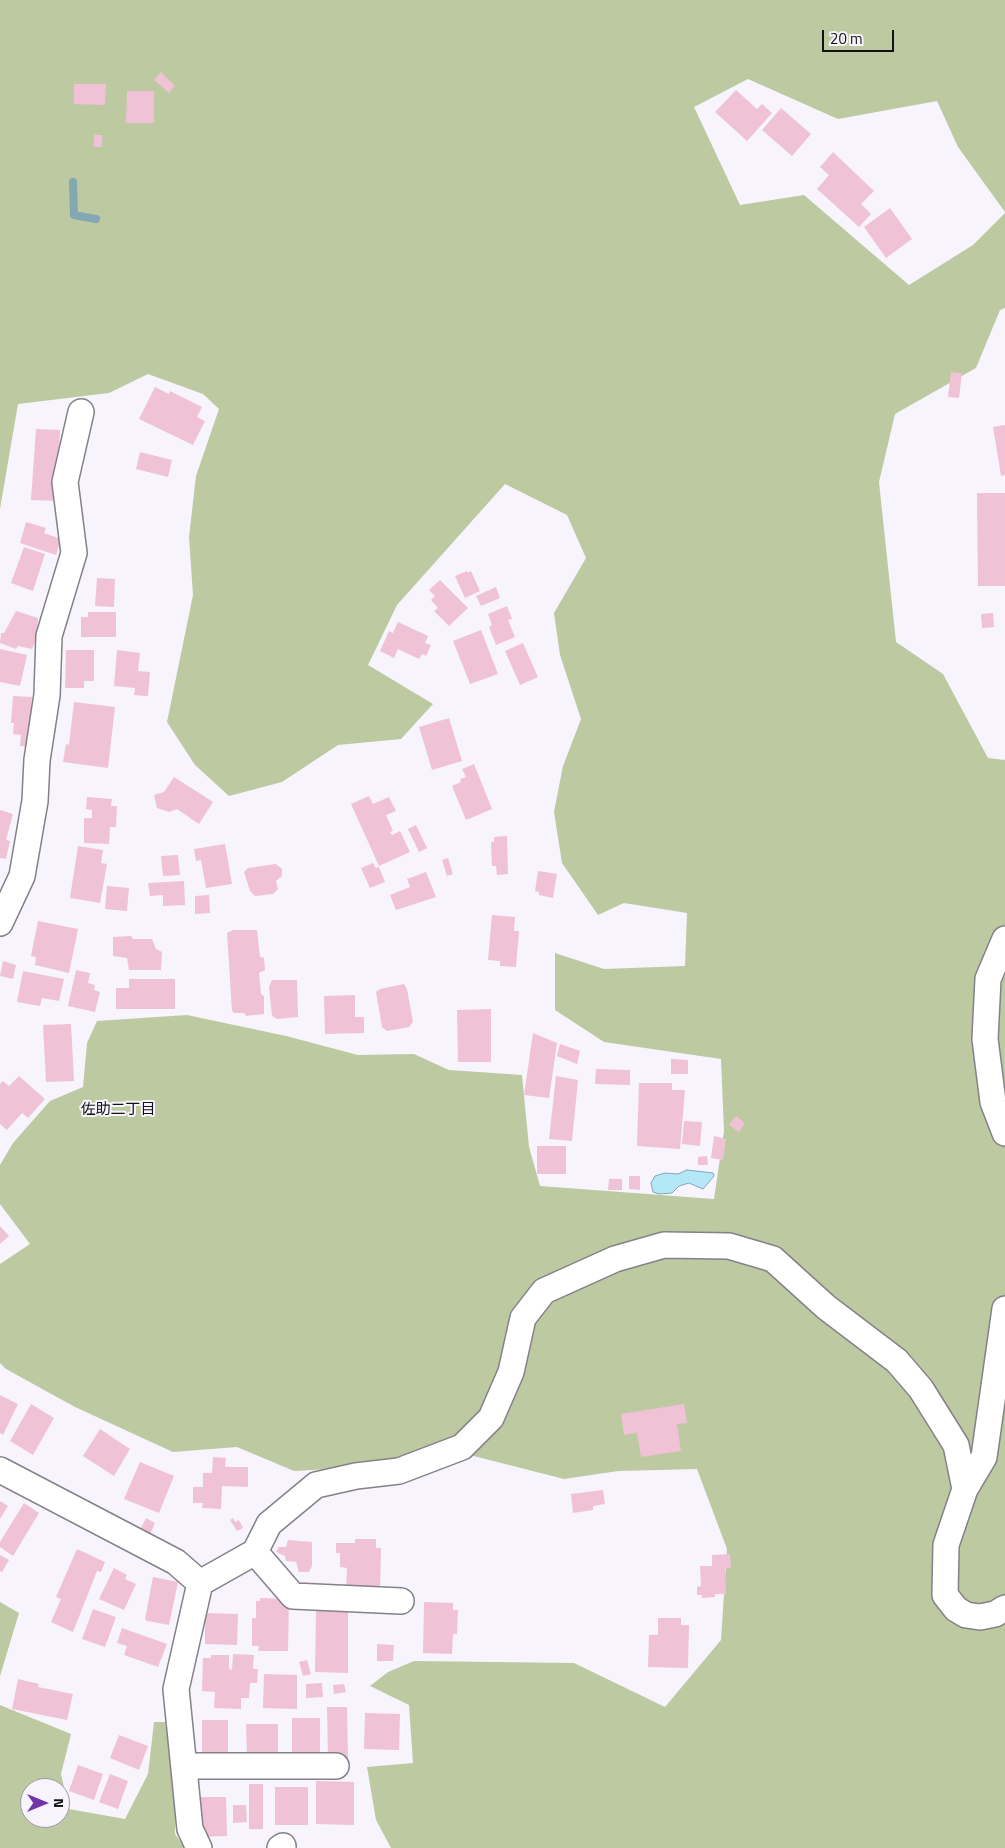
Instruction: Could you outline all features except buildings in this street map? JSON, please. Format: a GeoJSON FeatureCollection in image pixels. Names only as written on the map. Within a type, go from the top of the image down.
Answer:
{"type":"FeatureCollection","features":[{"type":"Feature","properties":{"kind":"street"},"geometry":{"type":"LineString","coordinates":[[0,923],[22,876],[35,801],[37,760],[47,695],[49,636],[74,553],[65,482],[81,412]]}},
{"type":"Feature","properties":{"kind":"street"},"geometry":{"type":"LineString","coordinates":[[1005,939],[988,979],[985,1039],[993,1102],[1005,1133]]}},
{"type":"Feature","properties":{"kind":"street"},"geometry":{"type":"LineString","coordinates":[[199,1848],[190,1829],[176,1689],[200,1583],[255,1552],[270,1524],[316,1485],[356,1476],[399,1470],[462,1447],[491,1418],[511,1372],[523,1318],[544,1291],[615,1259],[664,1245],[729,1246],[773,1259],[826,1307],[897,1361],[921,1389],[956,1445],[965,1489]]}},
{"type":"Feature","properties":{"kind":"street"},"geometry":{"type":"LineString","coordinates":[[1005,1309],[984,1457],[965,1489],[946,1545],[945,1595],[956,1609],[966,1615],[980,1617],[995,1614],[1005,1608]]}},
{"type":"Feature","properties":{"kind":"street"},"geometry":{"type":"LineString","coordinates":[[0,1470],[176,1562],[200,1583]]}},
{"type":"Feature","properties":{"kind":"street"},"geometry":{"type":"LineString","coordinates":[[255,1552],[293,1596],[401,1601]]}},
{"type":"Feature","properties":{"kind":"street"},"geometry":{"type":"LineString","coordinates":[[184,1766],[336,1766]]}},
{"type":"Feature","properties":{"kind":"green space"},"geometry":{"type":"Polygon","coordinates":[[[0,0],[1005,0],[1005,212],[958,147],[937,101],[838,119],[748,79],[694,107],[740,205],[804,195],[909,285],[973,245],[1005,213],[1005,308],[1000,310],[976,368],[895,414],[879,482],[896,642],[943,674],[988,758],[1005,760],[1005,1848],[391,1848],[376,1820],[367,1767],[413,1763],[409,1705],[370,1686],[388,1672],[414,1661],[574,1663],[665,1707],[721,1640],[727,1549],[697,1469],[618,1471],[564,1479],[462,1453],[368,1467],[294,1471],[237,1447],[173,1452],[75,1407],[6,1369],[0,1363],[0,1264],[30,1244],[0,1204],[0,1165],[13,1143],[50,1101],[83,1087],[87,1043],[97,1021],[187,1015],[286,1036],[358,1055],[414,1054],[449,1070],[522,1075],[529,1147],[540,1186],[714,1199],[724,1131],[721,1059],[604,1042],[555,1010],[555,953],[604,969],[685,966],[687,913],[624,903],[598,915],[562,863],[554,812],[563,766],[581,719],[560,655],[554,613],[586,558],[567,515],[505,484],[397,605],[368,665],[433,704],[401,739],[338,745],[282,782],[229,796],[195,765],[167,722],[193,595],[189,537],[196,476],[219,409],[203,394],[148,374],[109,393],[18,404],[0,509],[0,0]]]}},
{"type":"Feature","properties":{"kind":"green space"},"geometry":{"type":"Polygon","coordinates":[[[0,1602],[19,1613],[0,1676],[0,1602]]]}},
{"type":"Feature","properties":{"kind":"green space"},"geometry":{"type":"Polygon","coordinates":[[[0,1705],[71,1734],[61,1774],[62,1778],[20,1778],[20,1828],[70,1828],[70,1809],[125,1819],[148,1774],[154,1722],[165,1722],[176,1795],[175,1834],[185,1848],[0,1848],[0,1705]]]}},
{"type":"Feature","properties":{"kind":"water"},"geometry":{"type":"Polygon","coordinates":[[[687,1170],[713,1173],[714,1176],[703,1189],[689,1183],[679,1186],[672,1193],[659,1194],[653,1192],[651,1183],[655,1176],[665,1173],[678,1174],[687,1170]]]}},
{"type":"Feature","properties":{"kind":"waterway"},"geometry":{"type":"LineString","coordinates":[[73,182],[74,215],[96,219]]}},
{"type":"Feature","properties":{"kind":"district","name":"佐助二丁目"},"geometry":{"type":"Point","coordinates":[118,1110]}}]}
